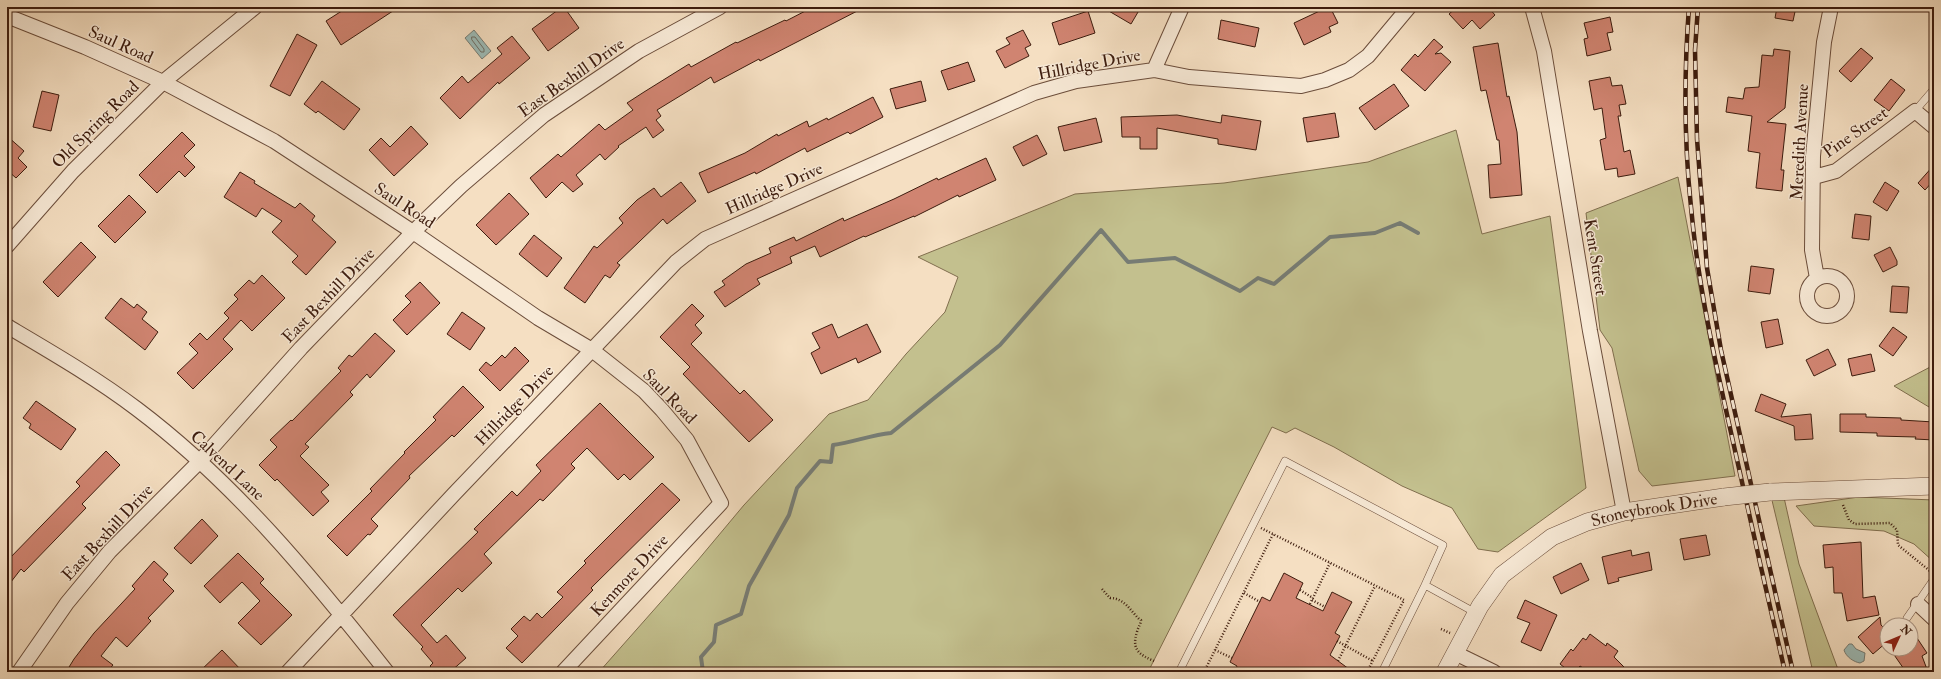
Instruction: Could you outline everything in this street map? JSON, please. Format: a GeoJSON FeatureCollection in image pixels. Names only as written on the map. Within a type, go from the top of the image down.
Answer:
{"type":"FeatureCollection","features":[{"type":"Feature","properties":{"kind":"street","name":"Old Spring Road"},"geometry":{"type":"LineString","coordinates":[[7,246],[73,171],[163,82],[255,7]]}},
{"type":"Feature","properties":{"kind":"street"},"geometry":{"type":"LineString","coordinates":[[1154,70],[1182,7]]}},
{"type":"Feature","properties":{"kind":"street","name":"Hillridge Drive"},"geometry":{"type":"LineString","coordinates":[[288,672],[454,494],[676,262],[705,239],[726,228],[1034,93],[1076,81],[1154,70],[1189,77],[1300,86],[1325,80],[1349,70],[1368,56],[1409,7]]}},
{"type":"Feature","properties":{"kind":"street","name":"Kent Street"},"geometry":{"type":"LineString","coordinates":[[1532,7],[1544,51],[1590,331],[1624,512]]}},
{"type":"Feature","properties":{"kind":"street","name":"Meredith Avenue"},"geometry":{"type":"LineString","coordinates":[[1818,278],[1812,250],[1814,177],[1813,156],[1824,42],[1831,7]]}},
{"type":"Feature","properties":{"kind":"street","name":"East Bexhill Drive"},"geometry":{"type":"LineString","coordinates":[[19,672],[67,603],[110,551],[200,461],[299,350],[413,232],[461,186],[538,119],[639,51],[711,9]]}},
{"type":"Feature","properties":{"kind":"street","name":"Saul Road"},"geometry":{"type":"LineString","coordinates":[[7,16],[86,47],[163,82],[274,141],[413,232],[538,318],[592,350],[644,391],[662,410],[687,440],[721,503]]}},
{"type":"Feature","properties":{"kind":"street"},"geometry":{"type":"LineString","coordinates":[[1916,111],[1934,127]]}},
{"type":"Feature","properties":{"kind":"street","name":"Pine Street"},"geometry":{"type":"LineString","coordinates":[[1814,177],[1836,171],[1916,111]]}},
{"type":"Feature","properties":{"kind":"street","name":"Calvend Lane"},"geometry":{"type":"LineString","coordinates":[[7,326],[73,364],[138,409],[200,461],[265,525],[342,615],[387,672]]}},
{"type":"Feature","properties":{"kind":"street","name":"Stoneybrook Drive"},"geometry":{"type":"LineString","coordinates":[[1445,672],[1454,652],[1502,575],[1552,537],[1587,522],[1624,512],[1724,497],[1770,492],[1934,486]]}},
{"type":"Feature","properties":{"kind":"street","name":"Kenmore Drive"},"geometry":{"type":"LineString","coordinates":[[563,672],[721,503]]}},
{"type":"Feature","properties":{"kind":"street"},"geometry":{"type":"LineString","coordinates":[[1918,604],[1934,619]]}},
{"type":"Feature","properties":{"kind":"street"},"geometry":{"type":"LineString","coordinates":[[1454,652],[1494,672]]}},
{"type":"Feature","properties":{"kind":"lane"},"geometry":{"type":"LineString","coordinates":[[1916,111],[1934,89]]}},
{"type":"Feature","properties":{"kind":"lane"},"geometry":{"type":"LineString","coordinates":[[1179,672],[1285,461],[1443,545],[1383,670]]}},
{"type":"Feature","properties":{"kind":"lane"},"geometry":{"type":"LineString","coordinates":[[1908,617],[1934,579]]}},
{"type":"Feature","properties":{"kind":"lane"},"geometry":{"type":"LineString","coordinates":[[1425,585],[1477,613]]}},
{"type":"Feature","properties":{"kind":"path"},"geometry":{"type":"LineString","coordinates":[[1843,502],[1849,520],[1854,524],[1890,523],[1897,530],[1898,545],[1934,575]]}},
{"type":"Feature","properties":{"kind":"path"},"geometry":{"type":"LineString","coordinates":[[1254,524],[1404,600],[1367,672]]}},
{"type":"Feature","properties":{"kind":"path"},"geometry":{"type":"LineString","coordinates":[[1204,672],[1273,534]]}},
{"type":"Feature","properties":{"kind":"path"},"geometry":{"type":"LineString","coordinates":[[1310,604],[1330,563]]}},
{"type":"Feature","properties":{"kind":"path"},"geometry":{"type":"LineString","coordinates":[[1338,661],[1375,586]]}},
{"type":"Feature","properties":{"kind":"path"},"geometry":{"type":"LineString","coordinates":[[1102,589],[1110,598],[1120,599],[1141,620],[1135,640],[1137,650],[1141,655],[1154,660]]}},
{"type":"Feature","properties":{"kind":"path"},"geometry":{"type":"LineString","coordinates":[[1300,590],[1325,607]]}},
{"type":"Feature","properties":{"kind":"path"},"geometry":{"type":"LineString","coordinates":[[1244,593],[1260,602]]}},
{"type":"Feature","properties":{"kind":"path"},"geometry":{"type":"LineString","coordinates":[[1441,629],[1452,634]]}},
{"type":"Feature","properties":{"kind":"path"},"geometry":{"type":"LineString","coordinates":[[1337,641],[1373,661],[1383,670]]}},
{"type":"Feature","properties":{"kind":"path"},"geometry":{"type":"LineString","coordinates":[[1215,650],[1232,658]]}},
{"type":"Feature","properties":{"kind":"shaded area"},"geometry":{"type":"Polygon","coordinates":[[[1456,130],[1482,234],[1550,216],[1586,488],[1498,552],[1478,549],[1452,508],[1402,486],[1334,447],[1295,428],[1286,433],[1272,427],[1148,672],[599,672],[698,560],[744,505],[829,414],[868,400],[906,354],[945,312],[958,277],[918,257],[1075,194],[1224,183],[1368,162],[1456,130]]]}},
{"type":"Feature","properties":{"kind":"shaded area"},"geometry":{"type":"Polygon","coordinates":[[[1678,177],[1735,476],[1652,486],[1639,471],[1612,348],[1600,330],[1586,213],[1678,177]]]}},
{"type":"Feature","properties":{"kind":"shaded area"},"geometry":{"type":"Polygon","coordinates":[[[1934,365],[1934,410],[1894,386],[1934,365]]]}},
{"type":"Feature","properties":{"kind":"shaded area"},"geometry":{"type":"Polygon","coordinates":[[[1770,492],[1783,493],[1799,564],[1839,672],[1813,672],[1770,492]]]}},
{"type":"Feature","properties":{"kind":"shaded area"},"geometry":{"type":"Polygon","coordinates":[[[1859,497],[1934,500],[1934,562],[1914,544],[1884,531],[1814,526],[1796,506],[1859,497]]]}},
{"type":"Feature","properties":{"kind":"water"},"geometry":{"type":"Polygon","coordinates":[[[474,30],[491,51],[482,59],[465,38],[474,30]]]}},
{"type":"Feature","properties":{"kind":"water"},"geometry":{"type":"Polygon","coordinates":[[[1849,644],[1852,644],[1856,649],[1865,653],[1864,661],[1860,663],[1850,659],[1846,655],[1844,650],[1849,644]]]}},
{"type":"Feature","properties":{"kind":"building"},"geometry":{"type":"Polygon","coordinates":[[[348,7],[399,7],[341,45],[326,21],[348,7]]]}},
{"type":"Feature","properties":{"kind":"building"},"geometry":{"type":"Polygon","coordinates":[[[564,7],[579,28],[548,51],[532,29],[564,7]]]}},
{"type":"Feature","properties":{"kind":"building"},"geometry":{"type":"Polygon","coordinates":[[[813,7],[865,7],[760,61],[759,59],[714,83],[711,77],[657,110],[661,116],[656,120],[664,130],[653,138],[646,127],[618,146],[619,147],[605,160],[600,154],[576,175],[583,184],[573,192],[562,182],[546,198],[530,178],[558,154],[561,157],[599,124],[605,130],[633,110],[627,103],[689,64],[691,67],[736,42],[737,43],[785,20],[786,21],[813,7]]]}},
{"type":"Feature","properties":{"kind":"building"},"geometry":{"type":"Polygon","coordinates":[[[1102,7],[1141,7],[1131,24],[1102,7]]]}},
{"type":"Feature","properties":{"kind":"building"},"geometry":{"type":"Polygon","coordinates":[[[1330,7],[1338,23],[1329,27],[1331,32],[1304,45],[1294,23],[1330,7]]]}},
{"type":"Feature","properties":{"kind":"building"},"geometry":{"type":"Polygon","coordinates":[[[1457,7],[1488,7],[1495,15],[1480,29],[1472,20],[1463,29],[1449,14],[1457,7]]]}},
{"type":"Feature","properties":{"kind":"building"},"geometry":{"type":"Polygon","coordinates":[[[1777,7],[1796,7],[1793,21],[1775,18],[1777,7]]]}},
{"type":"Feature","properties":{"kind":"building"},"geometry":{"type":"Polygon","coordinates":[[[1088,11],[1095,33],[1059,45],[1052,23],[1088,11]]]}},
{"type":"Feature","properties":{"kind":"building"},"geometry":{"type":"Polygon","coordinates":[[[1610,17],[1613,32],[1607,33],[1611,50],[1587,56],[1584,39],[1588,38],[1584,23],[1610,17]]]}},
{"type":"Feature","properties":{"kind":"building"},"geometry":{"type":"Polygon","coordinates":[[[1221,20],[1259,28],[1255,47],[1218,39],[1221,20]]]}},
{"type":"Feature","properties":{"kind":"building"},"geometry":{"type":"Polygon","coordinates":[[[1023,30],[1031,45],[1025,48],[1029,56],[1005,68],[996,51],[1010,44],[1006,38],[1023,30]]]}},
{"type":"Feature","properties":{"kind":"building"},"geometry":{"type":"Polygon","coordinates":[[[297,34],[317,45],[290,96],[270,86],[297,34]]]}},
{"type":"Feature","properties":{"kind":"building"},"geometry":{"type":"Polygon","coordinates":[[[512,36],[530,58],[499,84],[498,82],[460,119],[440,98],[462,76],[468,83],[502,54],[497,48],[512,36]]]}},
{"type":"Feature","properties":{"kind":"building"},"geometry":{"type":"Polygon","coordinates":[[[1434,39],[1443,47],[1435,54],[1441,53],[1451,62],[1425,91],[1401,70],[1415,54],[1418,57],[1434,39]]]}},
{"type":"Feature","properties":{"kind":"building"},"geometry":{"type":"Polygon","coordinates":[[[1498,43],[1507,97],[1509,96],[1517,132],[1522,195],[1490,198],[1488,165],[1501,164],[1499,140],[1497,140],[1486,90],[1481,91],[1473,47],[1498,43]]]}},
{"type":"Feature","properties":{"kind":"building"},"geometry":{"type":"Polygon","coordinates":[[[1861,48],[1873,58],[1851,82],[1839,71],[1861,48]]]}},
{"type":"Feature","properties":{"kind":"building"},"geometry":{"type":"Polygon","coordinates":[[[1774,49],[1790,51],[1785,108],[1767,122],[1786,124],[1781,170],[1784,170],[1782,191],[1756,188],[1760,153],[1748,151],[1752,116],[1726,112],[1728,97],[1743,99],[1745,88],[1759,87],[1762,55],[1773,56],[1774,49]]]}},
{"type":"Feature","properties":{"kind":"building"},"geometry":{"type":"Polygon","coordinates":[[[968,62],[975,81],[948,90],[941,71],[968,62]]]}},
{"type":"Feature","properties":{"kind":"building"},"geometry":{"type":"Polygon","coordinates":[[[1610,77],[1612,86],[1622,85],[1626,104],[1619,105],[1621,116],[1618,116],[1624,152],[1630,150],[1635,174],[1618,177],[1617,168],[1605,170],[1600,140],[1606,138],[1602,108],[1594,110],[1589,81],[1610,77]]]}},
{"type":"Feature","properties":{"kind":"building"},"geometry":{"type":"Polygon","coordinates":[[[1891,79],[1905,90],[1889,111],[1874,100],[1891,79]]]}},
{"type":"Feature","properties":{"kind":"building"},"geometry":{"type":"Polygon","coordinates":[[[322,81],[360,109],[344,130],[318,111],[316,113],[304,104],[322,81]]]}},
{"type":"Feature","properties":{"kind":"building"},"geometry":{"type":"Polygon","coordinates":[[[921,81],[926,101],[896,109],[890,89],[921,81]]]}},
{"type":"Feature","properties":{"kind":"building"},"geometry":{"type":"Polygon","coordinates":[[[1394,84],[1409,106],[1375,130],[1359,108],[1394,84]]]}},
{"type":"Feature","properties":{"kind":"building"},"geometry":{"type":"Polygon","coordinates":[[[42,91],[59,95],[51,131],[33,127],[42,91]]]}},
{"type":"Feature","properties":{"kind":"building"},"geometry":{"type":"Polygon","coordinates":[[[873,97],[883,117],[850,134],[848,132],[807,152],[805,148],[756,174],[755,172],[708,193],[699,173],[745,153],[777,134],[778,136],[807,121],[809,127],[827,118],[828,120],[873,97]]]}},
{"type":"Feature","properties":{"kind":"building"},"geometry":{"type":"Polygon","coordinates":[[[1335,113],[1339,137],[1307,142],[1303,118],[1335,113]]]}},
{"type":"Feature","properties":{"kind":"building"},"geometry":{"type":"Polygon","coordinates":[[[1177,115],[1221,123],[1222,115],[1261,121],[1256,150],[1218,144],[1218,139],[1157,128],[1157,149],[1140,149],[1140,137],[1122,137],[1121,117],[1177,115]]]}},
{"type":"Feature","properties":{"kind":"building"},"geometry":{"type":"Polygon","coordinates":[[[1096,118],[1102,142],[1064,151],[1058,127],[1096,118]]]}},
{"type":"Feature","properties":{"kind":"building"},"geometry":{"type":"Polygon","coordinates":[[[411,126],[428,144],[394,176],[369,150],[381,138],[390,147],[411,126]]]}},
{"type":"Feature","properties":{"kind":"building"},"geometry":{"type":"Polygon","coordinates":[[[182,132],[195,145],[184,156],[195,167],[185,177],[179,171],[157,193],[139,175],[182,132]]]}},
{"type":"Feature","properties":{"kind":"building"},"geometry":{"type":"Polygon","coordinates":[[[1037,135],[1047,154],[1023,166],[1013,147],[1037,135]]]}},
{"type":"Feature","properties":{"kind":"building"},"geometry":{"type":"Polygon","coordinates":[[[7,136],[24,151],[18,158],[27,167],[16,178],[7,170],[7,136]]]}},
{"type":"Feature","properties":{"kind":"building"},"geometry":{"type":"Polygon","coordinates":[[[986,158],[996,180],[959,197],[958,195],[914,217],[865,237],[864,236],[820,257],[815,246],[790,257],[792,263],[757,279],[760,284],[725,307],[714,292],[725,285],[722,281],[746,264],[771,253],[769,248],[794,237],[796,241],[843,218],[844,221],[937,178],[938,180],[986,158]]]}},
{"type":"Feature","properties":{"kind":"building"},"geometry":{"type":"Polygon","coordinates":[[[1934,165],[1934,180],[1925,190],[1918,183],[1934,165]]]}},
{"type":"Feature","properties":{"kind":"building"},"geometry":{"type":"Polygon","coordinates":[[[240,172],[255,181],[254,183],[295,208],[300,203],[315,216],[312,220],[336,242],[306,275],[292,262],[298,256],[272,232],[282,221],[262,208],[256,217],[224,197],[240,172]]]}},
{"type":"Feature","properties":{"kind":"building"},"geometry":{"type":"Polygon","coordinates":[[[681,182],[696,201],[667,224],[663,219],[617,263],[620,265],[610,278],[605,275],[585,303],[564,288],[594,246],[597,248],[623,223],[619,218],[637,200],[654,188],[661,197],[681,182]]]}},
{"type":"Feature","properties":{"kind":"building"},"geometry":{"type":"Polygon","coordinates":[[[1885,182],[1899,191],[1887,211],[1873,202],[1885,182]]]}},
{"type":"Feature","properties":{"kind":"building"},"geometry":{"type":"Polygon","coordinates":[[[509,193],[529,214],[496,245],[476,225],[509,193]]]}},
{"type":"Feature","properties":{"kind":"building"},"geometry":{"type":"Polygon","coordinates":[[[129,195],[146,212],[115,243],[98,226],[129,195]]]}},
{"type":"Feature","properties":{"kind":"building"},"geometry":{"type":"Polygon","coordinates":[[[1855,214],[1871,216],[1869,240],[1852,238],[1855,214]]]}},
{"type":"Feature","properties":{"kind":"building"},"geometry":{"type":"Polygon","coordinates":[[[534,235],[562,258],[547,277],[519,254],[534,235]]]}},
{"type":"Feature","properties":{"kind":"building"},"geometry":{"type":"Polygon","coordinates":[[[81,242],[96,257],[58,297],[43,282],[81,242]]]}},
{"type":"Feature","properties":{"kind":"building"},"geometry":{"type":"Polygon","coordinates":[[[1890,247],[1897,261],[1897,265],[1883,272],[1874,255],[1890,247]]]}},
{"type":"Feature","properties":{"kind":"building"},"geometry":{"type":"Polygon","coordinates":[[[1751,266],[1774,269],[1770,294],[1748,291],[1751,266]]]}},
{"type":"Feature","properties":{"kind":"building"},"geometry":{"type":"Polygon","coordinates":[[[262,275],[285,298],[252,331],[241,320],[223,339],[233,349],[193,389],[177,373],[198,353],[189,344],[200,333],[207,340],[229,318],[224,313],[238,299],[234,295],[249,280],[254,284],[262,275]]]}},
{"type":"Feature","properties":{"kind":"building"},"geometry":{"type":"Polygon","coordinates":[[[420,282],[440,303],[407,335],[393,320],[411,302],[405,296],[420,282]]]}},
{"type":"Feature","properties":{"kind":"building"},"geometry":{"type":"Polygon","coordinates":[[[1892,286],[1909,287],[1907,313],[1890,312],[1892,286]]]}},
{"type":"Feature","properties":{"kind":"building"},"geometry":{"type":"Polygon","coordinates":[[[121,298],[134,308],[137,304],[147,312],[142,319],[158,332],[145,350],[105,318],[121,298]]]}},
{"type":"Feature","properties":{"kind":"building"},"geometry":{"type":"Polygon","coordinates":[[[692,304],[704,316],[695,325],[702,333],[691,344],[740,394],[744,390],[773,420],[749,442],[683,374],[690,367],[660,337],[692,304]]]}},
{"type":"Feature","properties":{"kind":"building"},"geometry":{"type":"Polygon","coordinates":[[[462,312],[485,328],[470,350],[447,334],[462,312]]]}},
{"type":"Feature","properties":{"kind":"building"},"geometry":{"type":"Polygon","coordinates":[[[1778,319],[1783,344],[1766,348],[1761,322],[1778,319]]]}},
{"type":"Feature","properties":{"kind":"building"},"geometry":{"type":"Polygon","coordinates":[[[832,324],[838,338],[867,324],[881,352],[858,363],[856,358],[821,374],[811,353],[820,348],[812,333],[832,324]]]}},
{"type":"Feature","properties":{"kind":"building"},"geometry":{"type":"Polygon","coordinates":[[[1893,327],[1907,337],[1893,356],[1879,346],[1893,327]]]}},
{"type":"Feature","properties":{"kind":"building"},"geometry":{"type":"Polygon","coordinates":[[[375,333],[395,351],[370,378],[367,374],[350,392],[353,395],[305,444],[309,447],[300,456],[329,485],[321,492],[329,501],[313,516],[277,479],[275,481],[259,465],[277,447],[270,440],[291,420],[292,421],[341,371],[338,368],[349,355],[352,357],[375,333]]]}},
{"type":"Feature","properties":{"kind":"building"},"geometry":{"type":"Polygon","coordinates":[[[515,347],[529,361],[500,391],[479,370],[486,362],[491,366],[502,355],[505,358],[515,347]]]}},
{"type":"Feature","properties":{"kind":"building"},"geometry":{"type":"Polygon","coordinates":[[[1828,349],[1836,365],[1814,376],[1806,360],[1828,349]]]}},
{"type":"Feature","properties":{"kind":"building"},"geometry":{"type":"Polygon","coordinates":[[[1871,354],[1875,371],[1852,376],[1848,359],[1871,354]]]}},
{"type":"Feature","properties":{"kind":"building"},"geometry":{"type":"Polygon","coordinates":[[[463,386],[484,407],[454,437],[452,435],[409,476],[410,478],[371,519],[378,526],[370,535],[368,534],[347,556],[327,536],[372,491],[370,489],[436,420],[433,417],[463,386]]]}},
{"type":"Feature","properties":{"kind":"building"},"geometry":{"type":"Polygon","coordinates":[[[1761,394],[1786,404],[1781,417],[1811,414],[1813,439],[1795,440],[1794,426],[1755,411],[1761,394]]]}},
{"type":"Feature","properties":{"kind":"building"},"geometry":{"type":"Polygon","coordinates":[[[36,401],[76,429],[61,450],[29,428],[31,424],[23,418],[36,401]]]}},
{"type":"Feature","properties":{"kind":"building"},"geometry":{"type":"Polygon","coordinates":[[[600,403],[654,457],[630,480],[624,474],[618,480],[587,448],[571,464],[575,468],[543,501],[540,499],[484,554],[492,563],[462,592],[458,588],[421,625],[437,643],[446,635],[466,658],[450,672],[435,672],[430,666],[433,663],[421,649],[423,647],[393,615],[478,532],[474,529],[512,491],[517,496],[541,471],[536,465],[600,403]]]}},
{"type":"Feature","properties":{"kind":"building"},"geometry":{"type":"Polygon","coordinates":[[[1840,414],[1866,414],[1866,417],[1901,418],[1901,420],[1934,422],[1934,440],[1915,439],[1916,437],[1877,436],[1877,433],[1840,432],[1840,414]]]}},
{"type":"Feature","properties":{"kind":"building"},"geometry":{"type":"Polygon","coordinates":[[[106,451],[120,465],[82,504],[86,508],[24,572],[21,569],[7,587],[7,561],[80,486],[76,482],[106,451]]]}},
{"type":"Feature","properties":{"kind":"building"},"geometry":{"type":"Polygon","coordinates":[[[662,483],[680,500],[591,588],[593,590],[522,663],[506,648],[518,636],[511,629],[524,616],[530,621],[537,613],[542,618],[563,597],[557,592],[586,563],[584,561],[662,483]]]}},
{"type":"Feature","properties":{"kind":"building"},"geometry":{"type":"Polygon","coordinates":[[[202,519],[218,536],[191,564],[174,548],[202,519]]]}},
{"type":"Feature","properties":{"kind":"building"},"geometry":{"type":"Polygon","coordinates":[[[1706,535],[1710,555],[1684,560],[1680,539],[1706,535]]]}},
{"type":"Feature","properties":{"kind":"building"},"geometry":{"type":"Polygon","coordinates":[[[1861,542],[1863,598],[1875,596],[1879,615],[1847,621],[1842,593],[1834,593],[1833,567],[1825,568],[1823,545],[1861,542]]]}},
{"type":"Feature","properties":{"kind":"building"},"geometry":{"type":"Polygon","coordinates":[[[1631,550],[1632,556],[1649,552],[1652,570],[1618,578],[1619,581],[1608,584],[1602,557],[1631,550]]]}},
{"type":"Feature","properties":{"kind":"building"},"geometry":{"type":"Polygon","coordinates":[[[238,553],[264,579],[260,583],[292,615],[261,645],[238,623],[260,601],[242,582],[220,603],[204,586],[238,553]]]}},
{"type":"Feature","properties":{"kind":"building"},"geometry":{"type":"Polygon","coordinates":[[[154,561],[168,574],[163,580],[174,591],[148,618],[151,621],[127,647],[116,637],[101,656],[113,665],[107,672],[66,672],[94,633],[135,589],[132,586],[154,561]]]}},
{"type":"Feature","properties":{"kind":"building"},"geometry":{"type":"Polygon","coordinates":[[[1581,563],[1589,580],[1561,594],[1553,577],[1581,563]]]}},
{"type":"Feature","properties":{"kind":"building"},"geometry":{"type":"Polygon","coordinates":[[[1284,573],[1303,583],[1296,598],[1323,611],[1332,592],[1352,602],[1335,633],[1340,636],[1330,655],[1353,672],[1235,672],[1237,666],[1230,662],[1262,597],[1270,601],[1284,573]]]}},
{"type":"Feature","properties":{"kind":"building"},"geometry":{"type":"Polygon","coordinates":[[[1525,600],[1557,615],[1541,651],[1521,642],[1530,623],[1517,618],[1525,600]]]}},
{"type":"Feature","properties":{"kind":"building"},"geometry":{"type":"Polygon","coordinates":[[[1879,618],[1879,649],[1873,654],[1858,637],[1879,618]]]}},
{"type":"Feature","properties":{"kind":"building"},"geometry":{"type":"Polygon","coordinates":[[[1590,634],[1606,646],[1607,643],[1618,651],[1614,657],[1629,672],[1589,672],[1580,666],[1575,672],[1570,672],[1560,664],[1571,649],[1573,651],[1583,638],[1586,640],[1590,634]]]}},
{"type":"Feature","properties":{"kind":"building"},"geometry":{"type":"Polygon","coordinates":[[[1919,641],[1927,653],[1922,656],[1928,672],[1906,672],[1896,657],[1919,657],[1919,641]]]}},
{"type":"Feature","properties":{"kind":"building"},"geometry":{"type":"Polygon","coordinates":[[[222,650],[243,672],[199,672],[222,650]]]}},
{"type":"Feature","properties":{"kind":"waterway"},"geometry":{"type":"LineString","coordinates":[[703,672],[701,657],[714,642],[716,625],[741,614],[749,586],[789,515],[797,488],[820,461],[831,462],[833,445],[891,433],[1000,345],[1101,230],[1128,262],[1175,258],[1240,291],[1258,278],[1274,284],[1330,237],[1375,233],[1400,223],[1418,233]]}},
{"type":"Feature","properties":{"kind":"railway"},"geometry":{"type":"LineString","coordinates":[[1689,7],[1686,57],[1686,132],[1689,182],[1698,265],[1719,380],[1785,672]]}},
{"type":"Feature","properties":{"kind":"railway"},"geometry":{"type":"LineString","coordinates":[[1698,7],[1695,50],[1697,139],[1707,268],[1721,350],[1793,672]]}}]}
